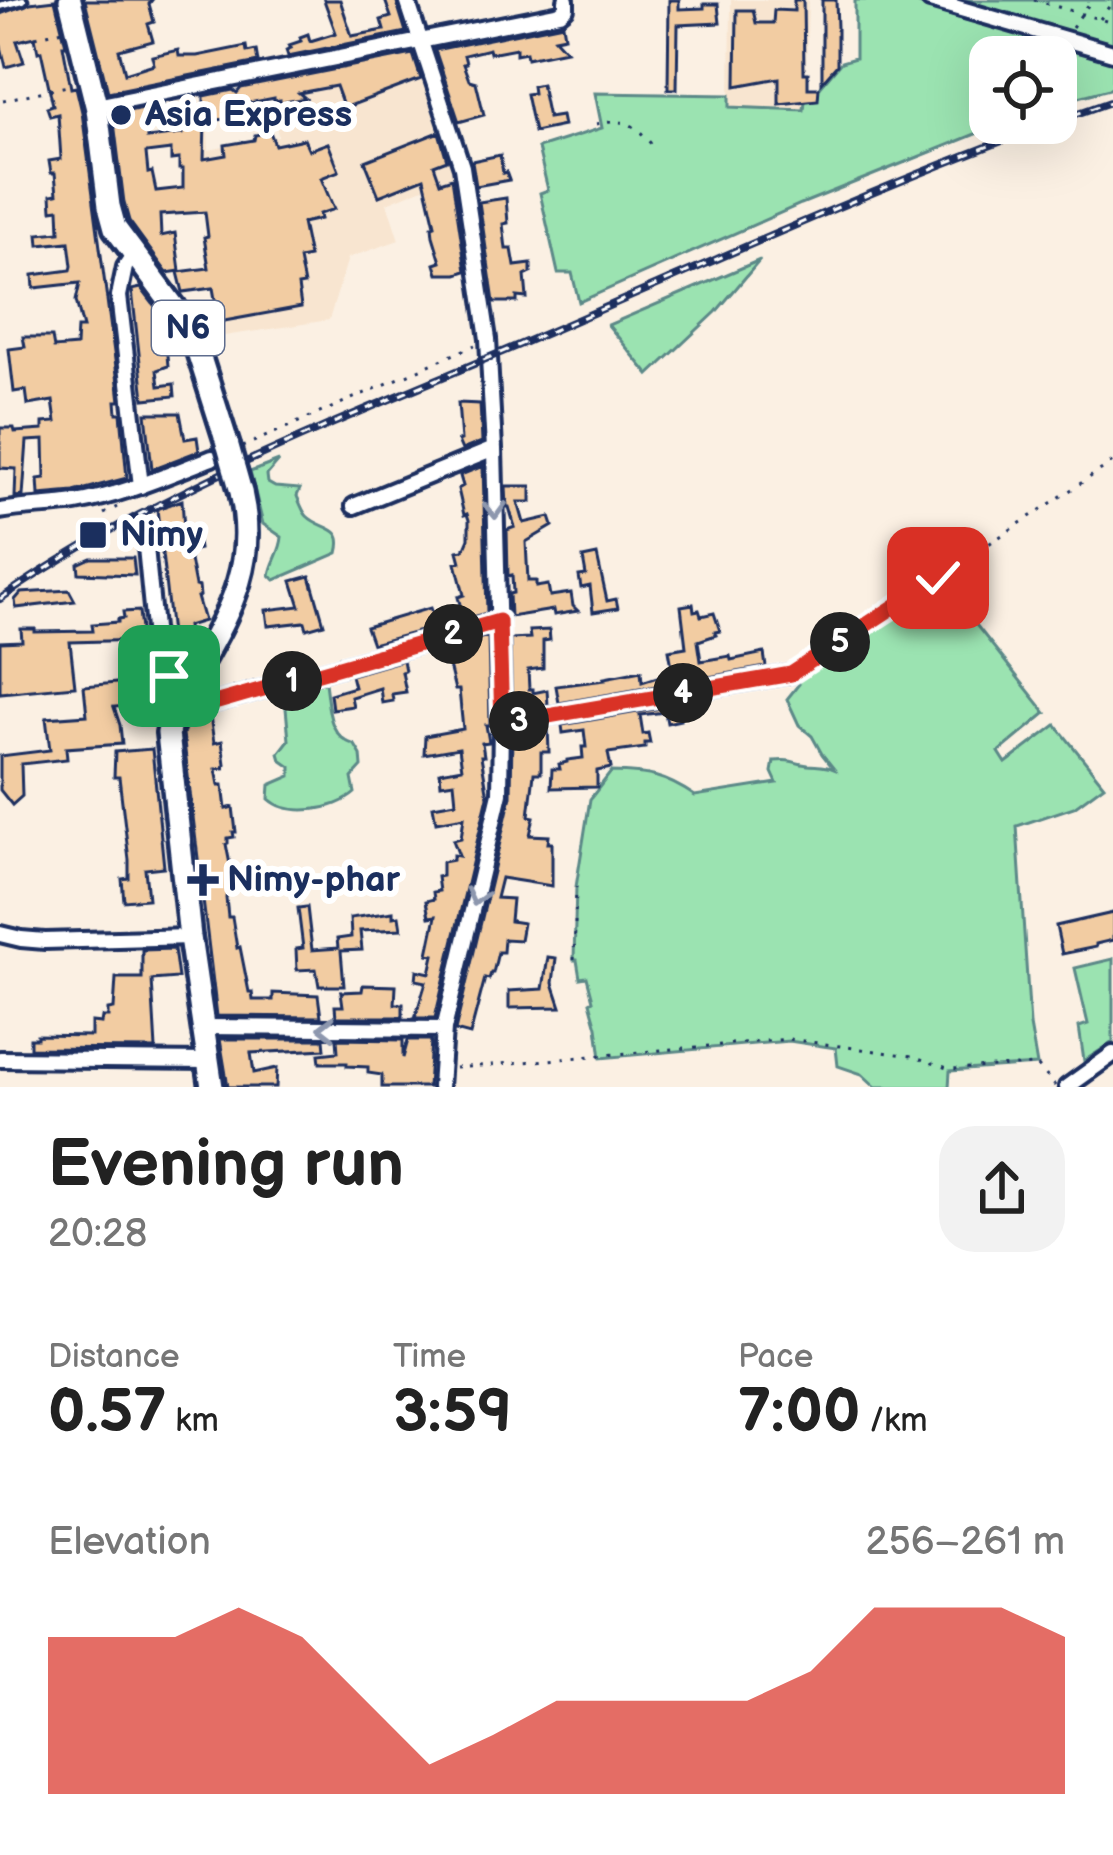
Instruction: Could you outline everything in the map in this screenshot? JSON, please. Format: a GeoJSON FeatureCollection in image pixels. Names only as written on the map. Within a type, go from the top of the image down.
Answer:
{"type":"FeatureCollection","features":[{"type":"Feature","properties":{"kind":"main road","name":"N6"},"geometry":{"type":"LineString","coordinates":[[70,0],[96,106],[115,228],[195,342],[229,449],[248,531],[241,580],[174,710],[167,744],[212,1087]]}},
{"type":"Feature","properties":{"kind":"street"},"geometry":{"type":"LineString","coordinates":[[406,0],[462,167],[479,265],[494,448],[500,794],[444,1029],[440,1087]]}},
{"type":"Feature","properties":{"kind":"street"},"geometry":{"type":"LineString","coordinates":[[96,106],[560,13],[566,0]]}},
{"type":"Feature","properties":{"kind":"street"},"geometry":{"type":"LineString","coordinates":[[930,0],[1053,36]]}},
{"type":"Feature","properties":{"kind":"street"},"geometry":{"type":"LineString","coordinates":[[1077,43],[1113,53]]}},
{"type":"Feature","properties":{"kind":"street"},"geometry":{"type":"LineString","coordinates":[[133,255],[125,267],[119,296],[140,486]]}},
{"type":"Feature","properties":{"kind":"street"},"geometry":{"type":"LineString","coordinates":[[354,506],[494,448]]}},
{"type":"Feature","properties":{"kind":"street"},"geometry":{"type":"LineString","coordinates":[[0,511],[78,502],[140,486],[229,449]]}},
{"type":"Feature","properties":{"kind":"street"},"geometry":{"type":"LineString","coordinates":[[146,537],[157,697],[162,707],[174,710],[204,706],[499,621]]}},
{"type":"Feature","properties":{"kind":"street"},"geometry":{"type":"LineString","coordinates":[[157,659],[198,667]]}},
{"type":"Feature","properties":{"kind":"street"},"geometry":{"type":"LineString","coordinates":[[157,659],[185,688]]}},
{"type":"Feature","properties":{"kind":"street"},"geometry":{"type":"LineString","coordinates":[[502,724],[791,674]]}},
{"type":"Feature","properties":{"kind":"street"},"geometry":{"type":"LineString","coordinates":[[0,934],[21,940],[190,938]]}},
{"type":"Feature","properties":{"kind":"street"},"geometry":{"type":"LineString","coordinates":[[202,1027],[444,1029]]}},
{"type":"Feature","properties":{"kind":"street"},"geometry":{"type":"LineString","coordinates":[[1067,1087],[1113,1054]]}},
{"type":"Feature","properties":{"kind":"street"},"geometry":{"type":"LineString","coordinates":[[0,1059],[208,1061]]}},
{"type":"Feature","properties":{"kind":"lane"},"geometry":{"type":"LineString","coordinates":[[0,6],[23,0]]}},
{"type":"Feature","properties":{"kind":"path"},"geometry":{"type":"LineString","coordinates":[[1034,0],[1113,23]]}},
{"type":"Feature","properties":{"kind":"path"},"geometry":{"type":"LineString","coordinates":[[1065,9],[1072,0]]}},
{"type":"Feature","properties":{"kind":"path"},"geometry":{"type":"LineString","coordinates":[[1068,36],[1092,0]]}},
{"type":"Feature","properties":{"kind":"path"},"geometry":{"type":"LineString","coordinates":[[1100,19],[1113,2]]}},
{"type":"Feature","properties":{"kind":"path"},"geometry":{"type":"LineString","coordinates":[[24,40],[77,26]]}},
{"type":"Feature","properties":{"kind":"path"},"geometry":{"type":"LineString","coordinates":[[4,100],[91,81]]}},
{"type":"Feature","properties":{"kind":"path"},"geometry":{"type":"LineString","coordinates":[[596,124],[629,122],[652,145]]}},
{"type":"Feature","properties":{"kind":"path"},"geometry":{"type":"LineString","coordinates":[[229,449],[488,345]]}},
{"type":"Feature","properties":{"kind":"path"},"geometry":{"type":"LineString","coordinates":[[791,674],[1113,462]]}},
{"type":"Feature","properties":{"kind":"path"},"geometry":{"type":"LineString","coordinates":[[104,514],[119,506]]}},
{"type":"Feature","properties":{"kind":"path"},"geometry":{"type":"LineString","coordinates":[[123,531],[126,541],[134,536],[130,527]]}},
{"type":"Feature","properties":{"kind":"path"},"geometry":{"type":"LineString","coordinates":[[574,960],[576,886]]}},
{"type":"Feature","properties":{"kind":"path"},"geometry":{"type":"LineString","coordinates":[[441,1070],[789,1039],[912,1056],[950,1069],[1036,1065],[1056,1087]]}},
{"type":"Feature","properties":{"kind":"shaded area"},"geometry":{"type":"Polygon","coordinates":[[[731,0],[808,0],[805,110],[730,107],[731,0]]]}},
{"type":"Feature","properties":{"kind":"shaded area"},"geometry":{"type":"Polygon","coordinates":[[[416,48],[457,174],[387,203],[399,240],[348,258],[329,320],[224,336],[202,236],[207,235],[205,204],[188,164],[207,112],[209,150],[278,136],[274,108],[300,91],[297,73],[416,48]]]}},
{"type":"Feature","properties":{"kind":"green space"},"geometry":{"type":"Polygon","coordinates":[[[855,0],[908,0],[1025,36],[969,36],[969,137],[579,302],[572,273],[558,273],[540,193],[548,190],[538,148],[602,128],[595,93],[730,95],[730,107],[804,110],[805,101],[841,62],[855,58],[855,0]]]}},
{"type":"Feature","properties":{"kind":"green space"},"geometry":{"type":"Polygon","coordinates":[[[930,0],[1113,0],[1113,44],[979,8],[930,0]]]}},
{"type":"Feature","properties":{"kind":"green space"},"geometry":{"type":"Polygon","coordinates":[[[1077,50],[1113,60],[1113,88],[1077,97],[1077,50]]]}},
{"type":"Feature","properties":{"kind":"green space"},"geometry":{"type":"Polygon","coordinates":[[[760,260],[716,312],[649,375],[608,325],[760,260]]]}},
{"type":"Feature","properties":{"kind":"green space"},"geometry":{"type":"Polygon","coordinates":[[[279,461],[267,475],[268,483],[300,489],[297,496],[306,514],[336,533],[340,544],[338,553],[275,580],[270,575],[282,537],[263,524],[250,472],[279,461]]]}},
{"type":"Feature","properties":{"kind":"green space"},"geometry":{"type":"Polygon","coordinates":[[[938,577],[1046,713],[999,752],[1006,763],[1056,725],[1104,785],[1074,807],[1017,826],[1030,1025],[1037,1065],[950,1071],[949,1087],[876,1087],[862,1074],[838,1066],[836,1048],[789,1041],[601,1058],[587,977],[580,978],[574,960],[576,887],[590,799],[611,772],[655,776],[695,796],[777,783],[774,761],[834,769],[799,725],[787,699],[799,684],[791,674],[938,577]]]}},
{"type":"Feature","properties":{"kind":"green space"},"geometry":{"type":"Polygon","coordinates":[[[322,679],[334,728],[361,755],[362,767],[352,778],[355,793],[312,810],[278,805],[269,799],[270,785],[291,776],[291,767],[279,753],[289,740],[281,690],[322,679]]]}},
{"type":"Feature","properties":{"kind":"green space"},"geometry":{"type":"Polygon","coordinates":[[[1113,959],[1113,1042],[1084,1061],[1079,1027],[1088,1024],[1075,968],[1113,959]]]}},
{"type":"Feature","properties":{"kind":"building"},"geometry":{"type":"Polygon","coordinates":[[[55,0],[71,88],[76,87],[82,112],[127,478],[74,492],[39,495],[38,479],[45,478],[44,440],[27,441],[23,496],[15,497],[16,469],[0,468],[0,428],[43,430],[43,423],[56,422],[53,401],[28,405],[26,390],[14,392],[9,349],[25,347],[23,337],[52,337],[54,348],[76,346],[77,328],[83,328],[76,301],[80,283],[34,288],[33,275],[71,270],[72,266],[69,242],[39,245],[38,234],[60,232],[59,209],[52,210],[51,195],[57,194],[49,161],[61,159],[58,114],[50,116],[47,107],[53,105],[41,51],[35,37],[17,41],[24,62],[6,67],[0,42],[0,14],[55,0]]]}},
{"type":"Feature","properties":{"kind":"building"},"geometry":{"type":"Polygon","coordinates":[[[85,0],[152,0],[154,22],[148,24],[153,41],[119,50],[125,73],[154,64],[152,56],[178,50],[179,56],[197,56],[246,46],[247,52],[256,50],[258,62],[108,92],[85,0]]]}},
{"type":"Feature","properties":{"kind":"building"},"geometry":{"type":"Polygon","coordinates":[[[324,0],[340,0],[352,36],[384,30],[381,20],[391,17],[385,0],[396,0],[406,32],[288,56],[289,45],[301,41],[300,37],[308,34],[310,41],[336,33],[324,0]]]}},
{"type":"Feature","properties":{"kind":"building"},"geometry":{"type":"Polygon","coordinates":[[[669,0],[679,0],[679,9],[718,4],[720,23],[678,25],[677,89],[668,89],[669,0]]]}},
{"type":"Feature","properties":{"kind":"building"},"geometry":{"type":"Polygon","coordinates":[[[794,0],[803,0],[804,73],[808,73],[808,88],[819,88],[818,100],[779,104],[779,78],[736,86],[737,10],[753,10],[756,23],[773,23],[774,10],[794,11],[794,0]]]}},
{"type":"Feature","properties":{"kind":"building"},"geometry":{"type":"Polygon","coordinates":[[[822,0],[836,0],[837,65],[822,82],[822,0]]]}},
{"type":"Feature","properties":{"kind":"building"},"geometry":{"type":"Polygon","coordinates":[[[563,24],[565,36],[555,38],[566,50],[527,58],[526,52],[516,54],[516,48],[464,55],[463,64],[469,80],[476,82],[484,115],[459,122],[435,50],[563,24]]]}},
{"type":"Feature","properties":{"kind":"building"},"geometry":{"type":"Polygon","coordinates":[[[413,54],[421,79],[344,108],[336,86],[299,93],[305,98],[280,103],[274,98],[226,102],[228,119],[205,121],[204,159],[226,155],[225,145],[270,132],[275,145],[304,139],[309,150],[328,143],[339,171],[321,178],[334,209],[302,223],[309,257],[299,259],[304,285],[298,286],[301,307],[219,322],[213,288],[183,292],[178,272],[209,268],[205,212],[160,215],[161,236],[175,233],[180,271],[167,273],[129,221],[113,114],[163,104],[164,113],[146,116],[147,138],[182,134],[182,112],[204,111],[204,96],[237,93],[241,88],[413,54]],[[171,150],[146,153],[156,191],[183,188],[179,159],[171,160],[171,150]]]}},
{"type":"Feature","properties":{"kind":"building"},"geometry":{"type":"Polygon","coordinates":[[[541,84],[548,118],[561,116],[563,126],[534,132],[526,94],[541,84]]]}},
{"type":"Feature","properties":{"kind":"building"},"geometry":{"type":"Polygon","coordinates":[[[439,132],[447,160],[434,165],[440,182],[452,178],[466,271],[457,274],[438,274],[435,264],[441,262],[424,178],[379,196],[365,161],[439,132]]]}},
{"type":"Feature","properties":{"kind":"building"},"geometry":{"type":"Polygon","coordinates":[[[500,155],[509,180],[476,186],[472,161],[500,155]]]}},
{"type":"Feature","properties":{"kind":"building"},"geometry":{"type":"Polygon","coordinates":[[[506,198],[506,249],[512,249],[515,266],[531,264],[531,273],[525,276],[527,298],[494,302],[479,202],[506,198]]]}},
{"type":"Feature","properties":{"kind":"building"},"geometry":{"type":"Polygon","coordinates":[[[141,288],[157,309],[159,334],[165,333],[168,366],[157,370],[159,386],[174,384],[175,396],[144,399],[132,290],[141,288]]]}},
{"type":"Feature","properties":{"kind":"building"},"geometry":{"type":"Polygon","coordinates":[[[458,403],[480,404],[482,442],[462,450],[458,441],[458,403]]]}},
{"type":"Feature","properties":{"kind":"building"},"geometry":{"type":"Polygon","coordinates":[[[146,413],[180,413],[185,439],[197,437],[199,451],[152,469],[146,413]]]}},
{"type":"Feature","properties":{"kind":"building"},"geometry":{"type":"Polygon","coordinates":[[[483,466],[487,613],[464,619],[456,563],[461,562],[458,551],[464,550],[469,538],[469,520],[458,489],[463,486],[460,476],[483,466]]]}},
{"type":"Feature","properties":{"kind":"building"},"geometry":{"type":"Polygon","coordinates":[[[506,486],[531,486],[531,502],[518,502],[524,523],[550,517],[553,526],[526,542],[528,581],[536,581],[536,587],[548,585],[550,596],[571,593],[578,611],[510,617],[509,594],[513,593],[507,530],[515,527],[506,486]]]}},
{"type":"Feature","properties":{"kind":"building"},"geometry":{"type":"Polygon","coordinates":[[[182,500],[184,528],[196,527],[199,549],[191,551],[190,560],[204,621],[187,626],[189,641],[172,643],[157,509],[182,500]]]}},
{"type":"Feature","properties":{"kind":"building"},"geometry":{"type":"Polygon","coordinates":[[[597,555],[607,601],[616,599],[618,608],[593,612],[590,586],[581,588],[579,576],[586,575],[583,558],[597,555]]]}},
{"type":"Feature","properties":{"kind":"building"},"geometry":{"type":"Polygon","coordinates":[[[91,558],[133,558],[135,575],[79,573],[78,564],[91,558]]]}},
{"type":"Feature","properties":{"kind":"building"},"geometry":{"type":"Polygon","coordinates":[[[310,576],[324,624],[307,629],[305,622],[268,626],[266,610],[300,606],[292,581],[310,576]]]}},
{"type":"Feature","properties":{"kind":"building"},"geometry":{"type":"Polygon","coordinates":[[[69,590],[75,601],[16,608],[21,593],[69,590]]]}},
{"type":"Feature","properties":{"kind":"building"},"geometry":{"type":"Polygon","coordinates":[[[693,604],[701,616],[714,613],[720,631],[698,641],[701,661],[764,653],[766,667],[559,703],[556,686],[641,671],[642,682],[673,672],[669,650],[686,647],[681,606],[693,604]]]}},
{"type":"Feature","properties":{"kind":"building"},"geometry":{"type":"Polygon","coordinates":[[[430,608],[436,627],[372,644],[366,627],[430,608]]]}},
{"type":"Feature","properties":{"kind":"building"},"geometry":{"type":"Polygon","coordinates":[[[139,611],[142,640],[70,642],[75,686],[0,693],[0,642],[22,641],[21,629],[93,631],[92,624],[118,622],[123,612],[139,611]]]}},
{"type":"Feature","properties":{"kind":"building"},"geometry":{"type":"Polygon","coordinates":[[[549,630],[550,640],[543,641],[543,668],[528,670],[529,689],[533,693],[547,690],[548,705],[512,711],[510,639],[549,630]]]}},
{"type":"Feature","properties":{"kind":"building"},"geometry":{"type":"Polygon","coordinates":[[[488,636],[490,725],[486,725],[489,742],[482,743],[481,756],[488,796],[435,1018],[415,1018],[426,982],[416,980],[417,970],[430,973],[434,955],[428,954],[436,916],[429,917],[426,901],[439,891],[442,862],[459,856],[453,840],[461,838],[464,817],[436,822],[433,806],[456,802],[454,782],[441,784],[440,772],[462,768],[459,748],[424,754],[425,736],[463,729],[459,690],[455,690],[448,662],[433,658],[431,652],[488,636]]]}},
{"type":"Feature","properties":{"kind":"building"},"geometry":{"type":"Polygon","coordinates":[[[403,660],[406,692],[392,694],[393,701],[382,703],[380,688],[351,697],[353,706],[332,709],[330,694],[354,687],[351,675],[403,660]]]}},
{"type":"Feature","properties":{"kind":"building"},"geometry":{"type":"Polygon","coordinates":[[[138,681],[140,705],[114,707],[122,744],[66,748],[67,759],[21,764],[22,796],[12,805],[0,790],[0,756],[50,750],[46,718],[87,715],[84,686],[138,681]]]}},
{"type":"Feature","properties":{"kind":"building"},"geometry":{"type":"Polygon","coordinates":[[[678,705],[680,720],[667,723],[665,712],[640,715],[650,743],[645,748],[608,753],[611,768],[597,771],[597,787],[551,788],[552,769],[583,758],[582,747],[586,747],[584,730],[563,733],[562,725],[678,705]]]}},
{"type":"Feature","properties":{"kind":"building"},"geometry":{"type":"Polygon","coordinates":[[[210,716],[214,743],[222,741],[225,764],[216,769],[219,785],[223,785],[226,809],[233,807],[236,832],[226,844],[235,890],[227,892],[228,917],[232,917],[249,992],[253,1000],[273,1000],[273,993],[318,995],[321,1017],[217,1016],[183,734],[187,722],[210,716]]]}},
{"type":"Feature","properties":{"kind":"building"},"geometry":{"type":"Polygon","coordinates":[[[548,727],[549,752],[541,752],[541,773],[534,773],[529,816],[534,817],[530,835],[549,836],[548,843],[552,843],[552,886],[501,878],[496,898],[512,899],[510,921],[523,923],[520,940],[504,939],[493,973],[485,978],[470,1035],[455,1031],[511,796],[512,734],[548,727]]]}},
{"type":"Feature","properties":{"kind":"building"},"geometry":{"type":"Polygon","coordinates":[[[152,749],[164,867],[145,869],[148,899],[124,901],[122,879],[129,878],[129,860],[119,777],[114,777],[115,752],[152,749]]]}},
{"type":"Feature","properties":{"kind":"building"},"geometry":{"type":"Polygon","coordinates":[[[307,907],[312,950],[338,948],[337,939],[351,937],[350,918],[393,912],[393,917],[399,916],[401,929],[360,931],[362,950],[341,951],[344,986],[319,986],[316,969],[297,970],[296,949],[303,948],[298,908],[307,907]]]}},
{"type":"Feature","properties":{"kind":"building"},"geometry":{"type":"Polygon","coordinates":[[[1113,913],[1113,940],[1062,954],[1056,926],[1113,913]]]}},
{"type":"Feature","properties":{"kind":"building"},"geometry":{"type":"Polygon","coordinates":[[[174,949],[178,978],[152,980],[156,1049],[30,1048],[30,1038],[37,1035],[91,1036],[91,1022],[101,1023],[108,1010],[114,1009],[116,978],[142,978],[142,950],[174,949]]]}},
{"type":"Feature","properties":{"kind":"building"},"geometry":{"type":"Polygon","coordinates":[[[548,957],[556,958],[553,983],[561,1007],[509,1008],[509,991],[543,989],[548,957]]]}},
{"type":"Feature","properties":{"kind":"building"},"geometry":{"type":"Polygon","coordinates":[[[363,985],[396,986],[395,1004],[403,1004],[403,1017],[336,1017],[335,1006],[343,1006],[341,992],[362,991],[363,985]]]}},
{"type":"Feature","properties":{"kind":"building"},"geometry":{"type":"Polygon","coordinates":[[[220,1039],[324,1039],[325,1049],[251,1053],[254,1073],[277,1068],[276,1087],[228,1087],[220,1039]]]}},
{"type":"Feature","properties":{"kind":"building"},"geometry":{"type":"Polygon","coordinates":[[[337,1039],[403,1040],[403,1058],[408,1040],[431,1040],[428,1087],[382,1087],[382,1075],[368,1073],[368,1067],[320,1063],[319,1054],[338,1052],[337,1039]]]}},
{"type":"Feature","properties":{"kind":"railway"},"geometry":{"type":"LineString","coordinates":[[1077,114],[1113,101]]}},
{"type":"Feature","properties":{"kind":"railway"},"geometry":{"type":"LineString","coordinates":[[0,599],[124,523],[254,458],[994,144]]}},
{"type":"Feature","properties":{"kind":"place","name":"Asia Express"},"geometry":{"type":"Point","coordinates":[121,115]}},
{"type":"Feature","properties":{"kind":"place","name":"Nimy"},"geometry":{"type":"Point","coordinates":[93,535]}},
{"type":"Feature","properties":{"kind":"place","name":"Nimy-phar"},"geometry":{"type":"Point","coordinates":[203,880]}},
{"type":"Feature","properties":{"kind":"route"},"geometry":{"type":"LineString","coordinates":[[169,676],[185,688],[174,710],[204,706],[499,621],[502,724],[791,674],[938,578]]}}]}
